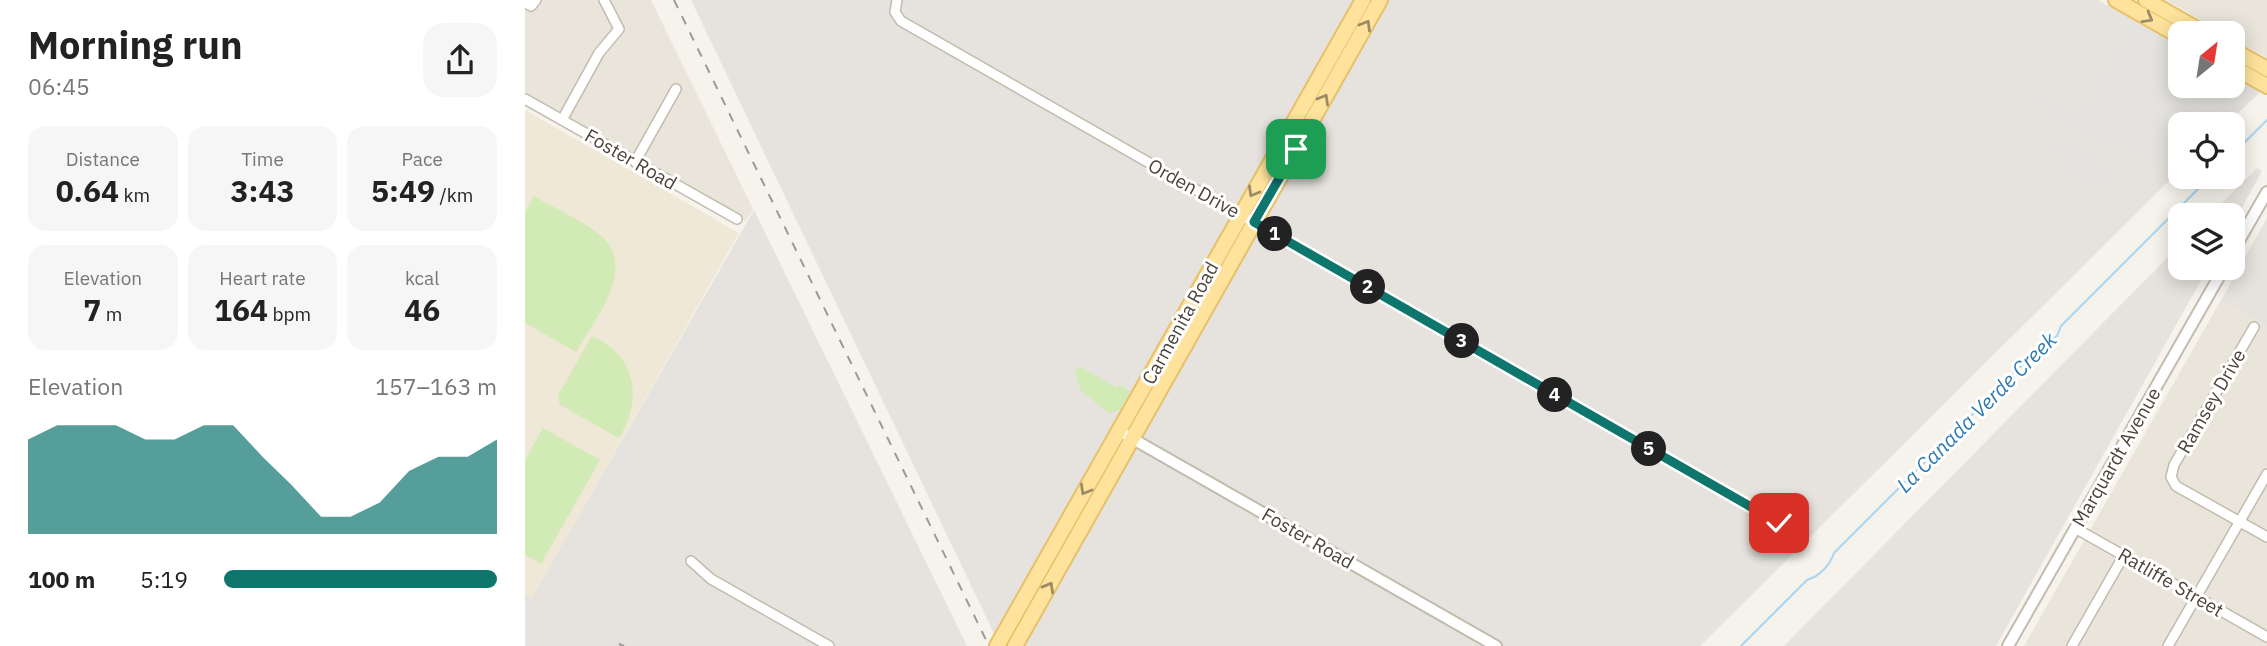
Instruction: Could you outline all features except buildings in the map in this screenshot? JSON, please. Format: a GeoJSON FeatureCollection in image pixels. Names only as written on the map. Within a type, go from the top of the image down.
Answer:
{"type":"FeatureCollection","features":[{"type":"Feature","properties":{"kind":"main road","name":"Carmenita Road"},"geometry":{"type":"LineString","coordinates":[[1015,646],[1240,215],[1363,0]]}},
{"type":"Feature","properties":{"kind":"main road","name":"Carmenita Road"},"geometry":{"type":"LineString","coordinates":[[997,646],[1254,222],[1380,0]]}},
{"type":"Feature","properties":{"kind":"main road"},"geometry":{"type":"LineString","coordinates":[[2116,0],[2168,30]]}},
{"type":"Feature","properties":{"kind":"main road"},"geometry":{"type":"LineString","coordinates":[[2146,0],[2183,21]]}},
{"type":"Feature","properties":{"kind":"main road"},"geometry":{"type":"LineString","coordinates":[[1339,42],[1352,50]]}},
{"type":"Feature","properties":{"kind":"main road"},"geometry":{"type":"LineString","coordinates":[[2245,57],[2267,69]]}},
{"type":"Feature","properties":{"kind":"main road"},"geometry":{"type":"LineString","coordinates":[[2245,74],[2267,86]]}},
{"type":"Feature","properties":{"kind":"street"},"geometry":{"type":"LineString","coordinates":[[525,3],[531,6],[536,0]]}},
{"type":"Feature","properties":{"kind":"street"},"geometry":{"type":"LineString","coordinates":[[562,120],[599,53],[619,29],[604,0]]}},
{"type":"Feature","properties":{"kind":"street","name":"Orden Drive"},"geometry":{"type":"LineString","coordinates":[[897,0],[895,12],[901,21],[1779,523]]}},
{"type":"Feature","properties":{"kind":"street"},"geometry":{"type":"LineString","coordinates":[[635,162],[676,89]]}},
{"type":"Feature","properties":{"kind":"street","name":"Foster Road"},"geometry":{"type":"LineString","coordinates":[[525,99],[737,219]]}},
{"type":"Feature","properties":{"kind":"street"},"geometry":{"type":"LineString","coordinates":[[2245,230],[2267,192]]}},
{"type":"Feature","properties":{"kind":"street","name":"Marquardt Avenue"},"geometry":{"type":"LineString","coordinates":[[2008,646],[2217,280]]}},
{"type":"Feature","properties":{"kind":"street","name":"Ramsey Drive"},"geometry":{"type":"LineString","coordinates":[[2240,522],[2176,486],[2171,477],[2174,465],[2254,327]]}},
{"type":"Feature","properties":{"kind":"street","name":"Foster Road"},"geometry":{"type":"LineString","coordinates":[[1125,435],[1496,646]]}},
{"type":"Feature","properties":{"kind":"street"},"geometry":{"type":"LineString","coordinates":[[2168,646],[2267,474]]}},
{"type":"Feature","properties":{"kind":"street"},"geometry":{"type":"LineString","coordinates":[[2240,522],[2267,537]]}},
{"type":"Feature","properties":{"kind":"street","name":"Ratliffe Street"},"geometry":{"type":"LineString","coordinates":[[2075,528],[2267,637]]}},
{"type":"Feature","properties":{"kind":"street"},"geometry":{"type":"LineString","coordinates":[[2072,646],[2124,555]]}},
{"type":"Feature","properties":{"kind":"street"},"geometry":{"type":"LineString","coordinates":[[691,561],[711,579],[829,646]]}},
{"type":"Feature","properties":{"kind":"shaded area"},"geometry":{"type":"Polygon","coordinates":[[[525,0],[651,0],[753,209],[746,221],[525,93],[525,0]]]}},
{"type":"Feature","properties":{"kind":"shaded area"},"geometry":{"type":"Polygon","coordinates":[[[691,0],[2098,0],[2168,40],[2168,98],[2245,98],[2245,84],[2260,92],[2239,112],[2168,112],[2168,182],[1700,646],[1000,646],[691,0]]]}},
{"type":"Feature","properties":{"kind":"shaded area"},"geometry":{"type":"Polygon","coordinates":[[[2166,0],[2267,0],[2267,58],[2245,46],[2245,21],[2203,21],[2166,0]]]}},
{"type":"Feature","properties":{"kind":"shaded area"},"geometry":{"type":"Polygon","coordinates":[[[2134,24],[2168,43],[2168,98],[2245,98],[2234,112],[2168,112],[2168,169],[2111,135],[2106,144],[2035,104],[2040,94],[2082,117],[2134,24]]]}},
{"type":"Feature","properties":{"kind":"shaded area"},"geometry":{"type":"Polygon","coordinates":[[[2245,85],[2250,88],[2245,97],[2245,85]]]}},
{"type":"Feature","properties":{"kind":"shaded area"},"geometry":{"type":"Polygon","coordinates":[[[525,110],[739,233],[532,598],[525,594],[525,110]]]}},
{"type":"Feature","properties":{"kind":"shaded area"},"geometry":{"type":"Polygon","coordinates":[[[2061,141],[2114,172],[2097,188],[2069,172],[2073,158],[2053,146],[2061,141]]]}},
{"type":"Feature","properties":{"kind":"shaded area"},"geometry":{"type":"Polygon","coordinates":[[[2257,168],[2262,171],[2244,203],[2222,203],[2236,189],[2245,189],[2245,180],[2257,168]]]}},
{"type":"Feature","properties":{"kind":"shaded area"},"geometry":{"type":"Polygon","coordinates":[[[754,210],[967,646],[525,646],[525,594],[532,597],[754,210]]]}},
{"type":"Feature","properties":{"kind":"shaded area"},"geometry":{"type":"Polygon","coordinates":[[[2267,218],[2267,326],[2221,300],[2232,280],[2245,280],[2245,257],[2267,218]]]}},
{"type":"Feature","properties":{"kind":"shaded area"},"geometry":{"type":"Polygon","coordinates":[[[2168,257],[2168,280],[2201,280],[1996,646],[1784,646],[2168,257]]]}},
{"type":"Feature","properties":{"kind":"shaded area"},"geometry":{"type":"Polygon","coordinates":[[[2221,300],[2267,326],[2267,646],[2024,646],[2221,300]]]}},
{"type":"Feature","properties":{"kind":"green space"},"geometry":{"type":"Polygon","coordinates":[[[534,196],[593,229],[611,248],[615,262],[609,294],[576,352],[525,323],[525,212],[534,196]]]}},
{"type":"Feature","properties":{"kind":"green space"},"geometry":{"type":"Polygon","coordinates":[[[592,336],[619,355],[631,380],[631,408],[619,438],[560,405],[558,395],[592,336]]]}},
{"type":"Feature","properties":{"kind":"green space"},"geometry":{"type":"Polygon","coordinates":[[[1079,366],[1117,388],[1120,384],[1130,392],[1120,410],[1110,413],[1081,391],[1075,373],[1079,366]]]}},
{"type":"Feature","properties":{"kind":"green space"},"geometry":{"type":"Polygon","coordinates":[[[543,428],[600,460],[541,564],[525,555],[525,460],[543,428]]]}},
{"type":"Feature","properties":{"kind":"waterway","name":"La Canada Verde Creek"},"geometry":{"type":"LineString","coordinates":[[2245,142],[2267,120]]}},
{"type":"Feature","properties":{"kind":"waterway","name":"La Canada Verde Creek"},"geometry":{"type":"LineString","coordinates":[[1741,646],[1807,580],[1824,570],[1834,553],[2038,349],[2057,336],[2061,326],[2198,189]]}},
{"type":"Feature","properties":{"kind":"railway"},"geometry":{"type":"LineString","coordinates":[[674,0],[989,646]]}},
{"type":"Feature","properties":{"kind":"railway"},"geometry":{"type":"LineString","coordinates":[[619,644],[624,646]]}},
{"type":"Feature","properties":{"kind":"route"},"geometry":{"type":"LineString","coordinates":[[1296,149],[1254,222],[1779,523]]}}]}
